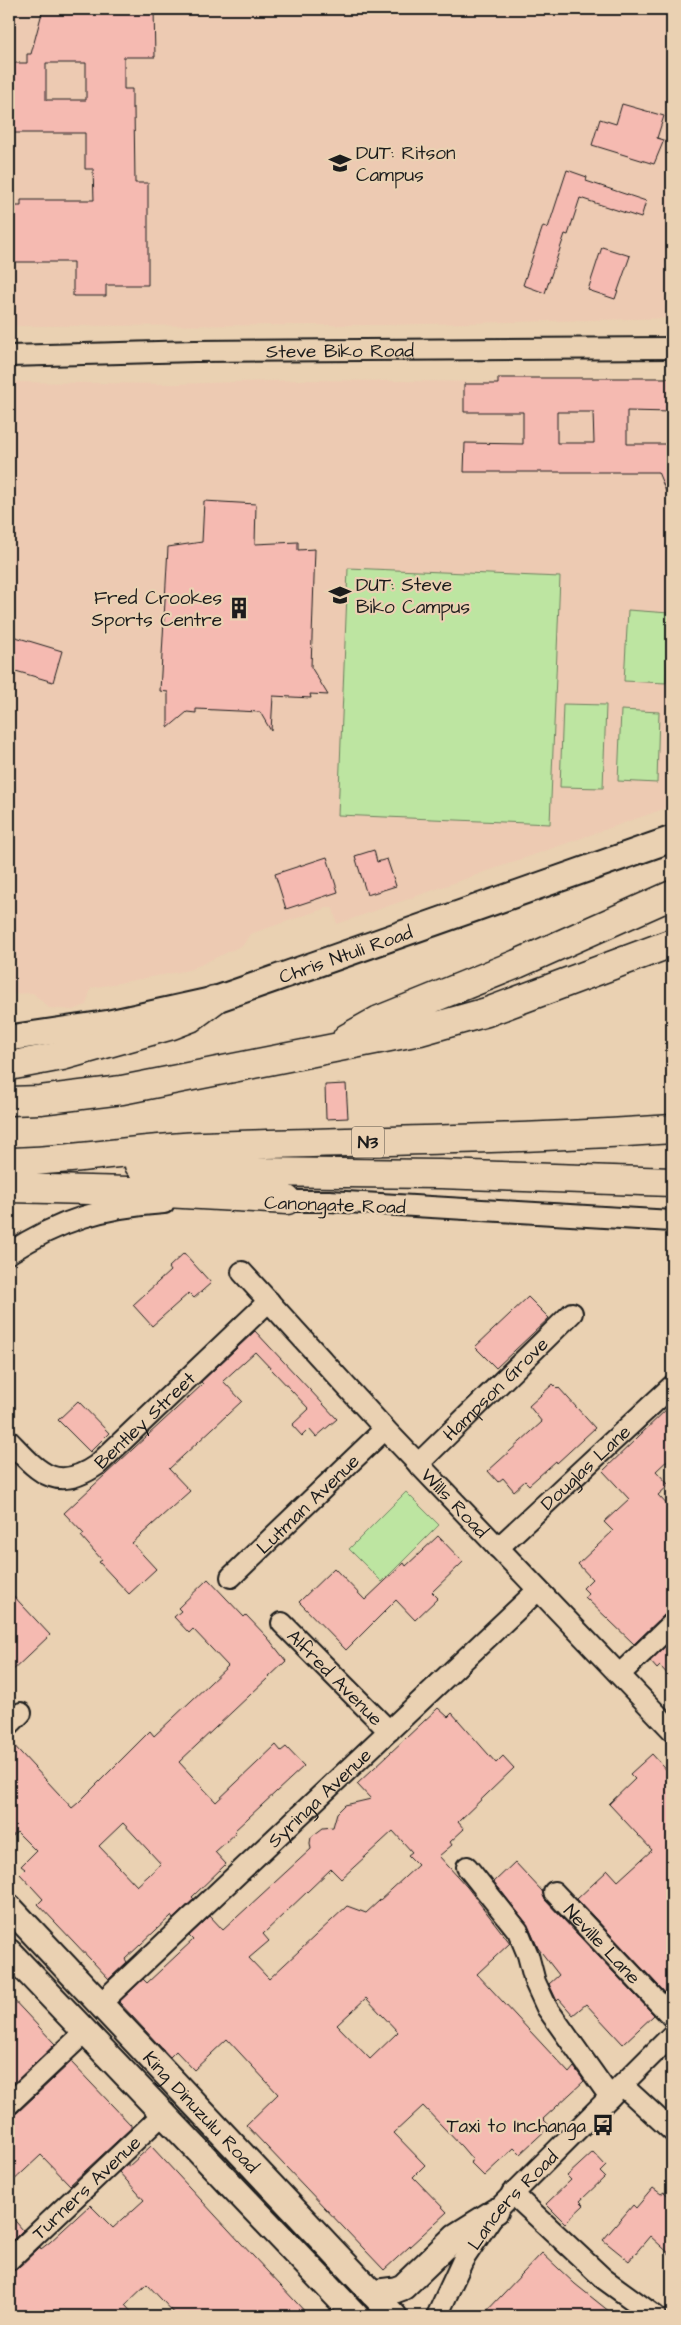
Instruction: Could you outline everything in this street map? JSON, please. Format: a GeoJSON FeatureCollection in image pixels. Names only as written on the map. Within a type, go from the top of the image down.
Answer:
{"type":"FeatureCollection","features":[{"type":"Feature","properties":{"kind":"highway"},"geometry":{"type":"LineString","coordinates":[[331,1048],[379,1020],[517,964],[672,895]]}},
{"type":"Feature","properties":{"kind":"highway"},"geometry":{"type":"LineString","coordinates":[[9,1101],[40,1100],[122,1090],[420,1031],[487,1012],[672,943]]}},
{"type":"Feature","properties":{"kind":"highway"},"geometry":{"type":"LineString","coordinates":[[9,1066],[62,1056],[148,1033],[190,1018],[214,1000]]}},
{"type":"Feature","properties":{"kind":"highway","name":"N3"},"geometry":{"type":"LineString","coordinates":[[9,1162],[64,1160],[201,1146],[522,1138],[672,1129]]}},
{"type":"Feature","properties":{"kind":"highway"},"geometry":{"type":"LineString","coordinates":[[64,1160],[238,1172],[440,1174],[672,1182]]}},
{"type":"Feature","properties":{"kind":"highway"},"geometry":{"type":"LineString","coordinates":[[9,1188],[130,1191],[286,1200]]}},
{"type":"Feature","properties":{"kind":"main road","name":"Chris Ntuli Road"},"geometry":{"type":"LineString","coordinates":[[9,1038],[110,1023],[214,1000],[672,839]]}},
{"type":"Feature","properties":{"kind":"main road","name":"King Dinuzulu Road"},"geometry":{"type":"LineString","coordinates":[[9,1907],[394,2316]]}},
{"type":"Feature","properties":{"kind":"main road","name":"King Dinuzulu Road"},"geometry":{"type":"LineString","coordinates":[[9,1952],[356,2316]]}},
{"type":"Feature","properties":{"kind":"main road"},"geometry":{"type":"LineString","coordinates":[[372,2294],[396,2290],[403,2286],[456,2236],[504,2202]]}},
{"type":"Feature","properties":{"kind":"street","name":"Steve Biko Road"},"geometry":{"type":"LineString","coordinates":[[9,356],[195,351],[672,348]]}},
{"type":"Feature","properties":{"kind":"street","name":"Canongate Road"},"geometry":{"type":"LineString","coordinates":[[9,1253],[50,1228],[87,1214],[142,1205],[286,1200],[672,1221]]}},
{"type":"Feature","properties":{"kind":"street","name":"Wills Road"},"geometry":{"type":"LineString","coordinates":[[242,1272],[385,1429],[672,1730]]}},
{"type":"Feature","properties":{"kind":"street","name":"Bentley Street"},"geometry":{"type":"LineString","coordinates":[[9,1441],[35,1468],[46,1475],[65,1479],[75,1478],[86,1473],[97,1465],[269,1301]]}},
{"type":"Feature","properties":{"kind":"street","name":"Hampson Grove"},"geometry":{"type":"LineString","coordinates":[[418,1464],[572,1314]]}},
{"type":"Feature","properties":{"kind":"street","name":"Douglas Lane"},"geometry":{"type":"LineString","coordinates":[[498,1548],[672,1386]]}},
{"type":"Feature","properties":{"kind":"street","name":"Lutman Avenue"},"geometry":{"type":"LineString","coordinates":[[231,1577],[385,1429]]}},
{"type":"Feature","properties":{"kind":"street","name":"Syringa Avenue"},"geometry":{"type":"LineString","coordinates":[[100,2004],[538,1590]]}},
{"type":"Feature","properties":{"kind":"street","name":"Alfred Avenue"},"geometry":{"type":"LineString","coordinates":[[282,1624],[389,1730]]}},
{"type":"Feature","properties":{"kind":"street"},"geometry":{"type":"LineString","coordinates":[[620,1674],[672,1624]]}},
{"type":"Feature","properties":{"kind":"street"},"geometry":{"type":"LineString","coordinates":[[467,1867],[518,1931],[528,1955],[534,1982],[544,2002],[616,2091],[672,2131]]}},
{"type":"Feature","properties":{"kind":"street","name":"Neville Lane"},"geometry":{"type":"LineString","coordinates":[[554,1892],[672,2017]]}},
{"type":"Feature","properties":{"kind":"street"},"geometry":{"type":"LineString","coordinates":[[9,2104],[85,2032]]}},
{"type":"Feature","properties":{"kind":"street","name":"Lancers Road"},"geometry":{"type":"LineString","coordinates":[[438,2316],[463,2260],[504,2202],[672,2035]]}},
{"type":"Feature","properties":{"kind":"street","name":"Turners Avenue"},"geometry":{"type":"LineString","coordinates":[[9,2260],[163,2114]]}},
{"type":"Feature","properties":{"kind":"street"},"geometry":{"type":"LineString","coordinates":[[504,2202],[655,2316]]}},
{"type":"Feature","properties":{"kind":"shaded area","name":"DUT: Ritson Campus"},"geometry":{"type":"Polygon","coordinates":[[[9,9],[672,9],[672,318],[384,325],[9,326],[9,9]]]}},
{"type":"Feature","properties":{"kind":"shaded area","name":"DUT: Steve Biko Campus"},"geometry":{"type":"Polygon","coordinates":[[[299,380],[672,384],[672,806],[337,924],[333,908],[326,908],[250,934],[243,945],[189,970],[91,988],[86,1005],[73,1010],[49,1008],[33,993],[9,994],[9,382],[174,384],[299,380]]]}},
{"type":"Feature","properties":{"kind":"green space"},"geometry":{"type":"Polygon","coordinates":[[[348,568],[560,577],[550,824],[338,815],[348,568]]]}},
{"type":"Feature","properties":{"kind":"green space"},"geometry":{"type":"Polygon","coordinates":[[[628,610],[669,613],[666,683],[624,681],[628,610]]]}},
{"type":"Feature","properties":{"kind":"green space"},"geometry":{"type":"Polygon","coordinates":[[[563,704],[606,705],[603,788],[560,787],[563,704]]]}},
{"type":"Feature","properties":{"kind":"green space"},"geometry":{"type":"Polygon","coordinates":[[[621,710],[659,712],[657,783],[618,781],[621,710]]]}},
{"type":"Feature","properties":{"kind":"green space"},"geometry":{"type":"Polygon","coordinates":[[[406,1492],[439,1525],[382,1582],[349,1549],[406,1492]]]}},
{"type":"Feature","properties":{"kind":"building"},"geometry":{"type":"Polygon","coordinates":[[[43,9],[154,9],[155,57],[124,57],[124,89],[132,89],[132,108],[134,108],[135,183],[148,183],[148,285],[106,285],[106,296],[73,296],[73,262],[9,262],[9,206],[21,206],[21,200],[94,200],[93,169],[85,169],[85,133],[9,133],[9,101],[14,101],[14,63],[27,63],[27,54],[31,54],[43,9]],[[46,63],[46,100],[86,100],[86,63],[46,63]]]}},
{"type":"Feature","properties":{"kind":"building"},"geometry":{"type":"Polygon","coordinates":[[[622,104],[664,116],[657,138],[664,140],[654,164],[592,145],[600,119],[616,124],[622,104]]]}},
{"type":"Feature","properties":{"kind":"building"},"geometry":{"type":"Polygon","coordinates":[[[567,170],[587,177],[586,181],[646,201],[641,218],[580,198],[568,235],[565,234],[545,293],[523,285],[543,226],[548,228],[567,170]]]}},
{"type":"Feature","properties":{"kind":"building"},"geometry":{"type":"Polygon","coordinates":[[[602,247],[630,256],[615,299],[588,290],[602,247]]]}},
{"type":"Feature","properties":{"kind":"building"},"geometry":{"type":"Polygon","coordinates":[[[498,378],[672,378],[672,412],[627,411],[627,444],[672,444],[672,506],[658,472],[464,472],[465,443],[523,444],[523,412],[464,412],[464,384],[498,384],[498,378]],[[557,412],[557,443],[594,443],[593,412],[557,412]]]}},
{"type":"Feature","properties":{"kind":"building","name":"Fred Crookes Sports Centre"},"geometry":{"type":"Polygon","coordinates":[[[204,501],[256,504],[255,544],[298,542],[298,550],[315,549],[311,667],[328,695],[310,694],[311,698],[273,696],[271,731],[260,712],[196,709],[196,713],[187,712],[168,728],[168,692],[160,691],[168,547],[202,542],[204,501]]]}},
{"type":"Feature","properties":{"kind":"building"},"geometry":{"type":"Polygon","coordinates":[[[9,635],[62,651],[53,682],[9,669],[9,635]]]}},
{"type":"Feature","properties":{"kind":"building"},"geometry":{"type":"Polygon","coordinates":[[[374,850],[377,862],[387,859],[396,886],[367,895],[355,856],[374,850]]]}},
{"type":"Feature","properties":{"kind":"building"},"geometry":{"type":"Polygon","coordinates":[[[327,857],[338,892],[286,909],[275,874],[327,857]]]}},
{"type":"Feature","properties":{"kind":"building"},"geometry":{"type":"Polygon","coordinates":[[[346,1084],[348,1118],[326,1119],[325,1085],[346,1084]]]}},
{"type":"Feature","properties":{"kind":"building"},"geometry":{"type":"Polygon","coordinates":[[[184,1253],[211,1283],[194,1298],[189,1293],[152,1326],[133,1305],[170,1271],[168,1268],[184,1253]]]}},
{"type":"Feature","properties":{"kind":"building"},"geometry":{"type":"Polygon","coordinates":[[[528,1297],[549,1318],[496,1368],[475,1347],[528,1297]]]}},
{"type":"Feature","properties":{"kind":"building"},"geometry":{"type":"Polygon","coordinates":[[[255,1331],[337,1419],[316,1437],[309,1429],[302,1436],[292,1425],[309,1409],[255,1352],[223,1381],[242,1401],[169,1469],[190,1491],[132,1543],[156,1569],[129,1594],[99,1562],[102,1560],[81,1536],[84,1534],[64,1513],[203,1384],[201,1382],[255,1331]]]}},
{"type":"Feature","properties":{"kind":"building"},"geometry":{"type":"Polygon","coordinates":[[[553,1384],[559,1388],[595,1428],[557,1463],[556,1461],[529,1485],[525,1481],[514,1491],[503,1478],[498,1482],[488,1471],[542,1422],[529,1406],[553,1384]]]}},
{"type":"Feature","properties":{"kind":"building"},"geometry":{"type":"Polygon","coordinates":[[[78,1401],[109,1433],[90,1452],[58,1420],[78,1401]]]}},
{"type":"Feature","properties":{"kind":"building"},"geometry":{"type":"Polygon","coordinates":[[[672,1404],[672,1456],[656,1471],[669,1485],[658,1495],[672,1510],[672,1612],[664,1615],[634,1644],[585,1597],[589,1594],[583,1588],[592,1579],[578,1564],[613,1531],[604,1522],[629,1499],[603,1471],[672,1404]]]}},
{"type":"Feature","properties":{"kind":"building"},"geometry":{"type":"Polygon","coordinates":[[[438,1536],[463,1562],[432,1592],[438,1598],[415,1620],[396,1600],[346,1650],[299,1602],[334,1568],[365,1600],[404,1563],[406,1566],[438,1536]]]}},
{"type":"Feature","properties":{"kind":"building"},"geometry":{"type":"Polygon","coordinates":[[[208,1579],[244,1617],[246,1615],[268,1638],[286,1661],[179,1762],[216,1802],[276,1745],[281,1751],[286,1747],[304,1766],[234,1831],[236,1833],[215,1852],[226,1864],[192,1897],[194,1899],[173,1919],[171,1916],[125,1959],[127,1962],[109,1979],[38,1904],[43,1899],[20,1874],[25,1869],[21,1866],[36,1851],[17,1832],[9,1839],[9,1740],[72,1808],[150,1731],[154,1736],[228,1666],[193,1629],[189,1633],[174,1617],[181,1611],[178,1608],[208,1579]],[[123,1823],[99,1846],[137,1886],[161,1864],[123,1823]]]}},
{"type":"Feature","properties":{"kind":"building"},"geometry":{"type":"Polygon","coordinates":[[[9,1591],[50,1635],[9,1674],[9,1591]]]}},
{"type":"Feature","properties":{"kind":"building"},"geometry":{"type":"Polygon","coordinates":[[[672,1640],[672,1679],[660,1666],[657,1669],[650,1661],[672,1640]]]}},
{"type":"Feature","properties":{"kind":"building"},"geometry":{"type":"Polygon","coordinates":[[[438,1708],[448,1717],[452,1713],[496,1763],[503,1756],[514,1768],[458,1822],[464,1829],[450,1842],[452,1845],[439,1856],[467,1887],[510,1943],[477,1974],[569,2073],[574,2067],[584,2081],[543,2119],[550,2126],[520,2154],[514,2148],[484,2176],[470,2162],[473,2160],[462,2147],[423,2106],[394,2133],[425,2165],[413,2177],[447,2212],[384,2270],[246,2125],[278,2094],[227,2039],[194,2070],[176,2051],[170,2057],[119,2002],[143,1979],[147,1983],[193,1940],[189,1936],[210,1916],[223,1930],[311,1849],[311,1837],[323,1828],[333,1827],[337,1813],[345,1805],[371,1799],[357,1784],[438,1708]],[[393,1831],[341,1879],[331,1869],[263,1934],[269,1941],[249,1958],[269,1979],[347,1906],[366,1913],[418,1865],[408,1855],[412,1852],[393,1831]],[[366,1998],[337,2025],[370,2059],[398,2032],[366,1998]]]}},
{"type":"Feature","properties":{"kind":"building"},"geometry":{"type":"Polygon","coordinates":[[[652,1754],[672,1776],[671,1999],[577,1899],[608,1870],[618,1881],[652,1850],[609,1804],[635,1779],[630,1774],[652,1754]]]}},
{"type":"Feature","properties":{"kind":"building"},"geometry":{"type":"Polygon","coordinates":[[[515,1862],[542,1891],[545,1900],[654,2015],[623,2044],[586,2004],[573,2015],[559,1999],[557,2001],[549,1984],[559,1975],[538,1948],[527,1924],[494,1882],[515,1862]]]}},
{"type":"Feature","properties":{"kind":"building"},"geometry":{"type":"Polygon","coordinates":[[[9,1995],[55,2044],[9,2088],[9,1995]]]}},
{"type":"Feature","properties":{"kind":"building"},"geometry":{"type":"Polygon","coordinates":[[[71,2062],[131,2125],[131,2128],[70,2185],[41,2155],[9,2185],[9,2116],[17,2113],[71,2062]]]}},
{"type":"Feature","properties":{"kind":"building"},"geometry":{"type":"Polygon","coordinates":[[[151,2146],[309,2316],[177,2316],[147,2284],[125,2305],[135,2316],[9,2316],[9,2272],[17,2269],[40,2247],[41,2249],[50,2242],[90,2205],[113,2228],[144,2200],[119,2172],[128,2163],[128,2167],[151,2146]]]}},
{"type":"Feature","properties":{"kind":"building"},"geometry":{"type":"Polygon","coordinates":[[[593,2152],[606,2166],[600,2172],[605,2177],[580,2201],[584,2205],[565,2223],[546,2204],[571,2180],[567,2176],[593,2152]]]}},
{"type":"Feature","properties":{"kind":"building"},"geometry":{"type":"Polygon","coordinates":[[[653,2188],[661,2194],[664,2192],[672,2199],[672,2256],[650,2236],[629,2261],[603,2240],[633,2205],[636,2208],[653,2188]]]}},
{"type":"Feature","properties":{"kind":"building"},"geometry":{"type":"Polygon","coordinates":[[[9,2214],[23,2230],[9,2244],[9,2214]]]}},
{"type":"Feature","properties":{"kind":"building"},"geometry":{"type":"Polygon","coordinates":[[[542,2253],[575,2284],[615,2316],[482,2316],[542,2253]]]}},
{"type":"Feature","properties":{"kind":"place","name":"DUT: Ritson Campus"},"geometry":{"type":"Point","coordinates":[340,163]}},
{"type":"Feature","properties":{"kind":"place","name":"DUT: Steve Biko Campus"},"geometry":{"type":"Point","coordinates":[340,595]}},
{"type":"Feature","properties":{"kind":"place","name":"Fred Crookes Sports Centre"},"geometry":{"type":"Point","coordinates":[239,608]}},
{"type":"Feature","properties":{"kind":"place","name":"Taxi to Inchanga"},"geometry":{"type":"Point","coordinates":[603,2125]}}]}
